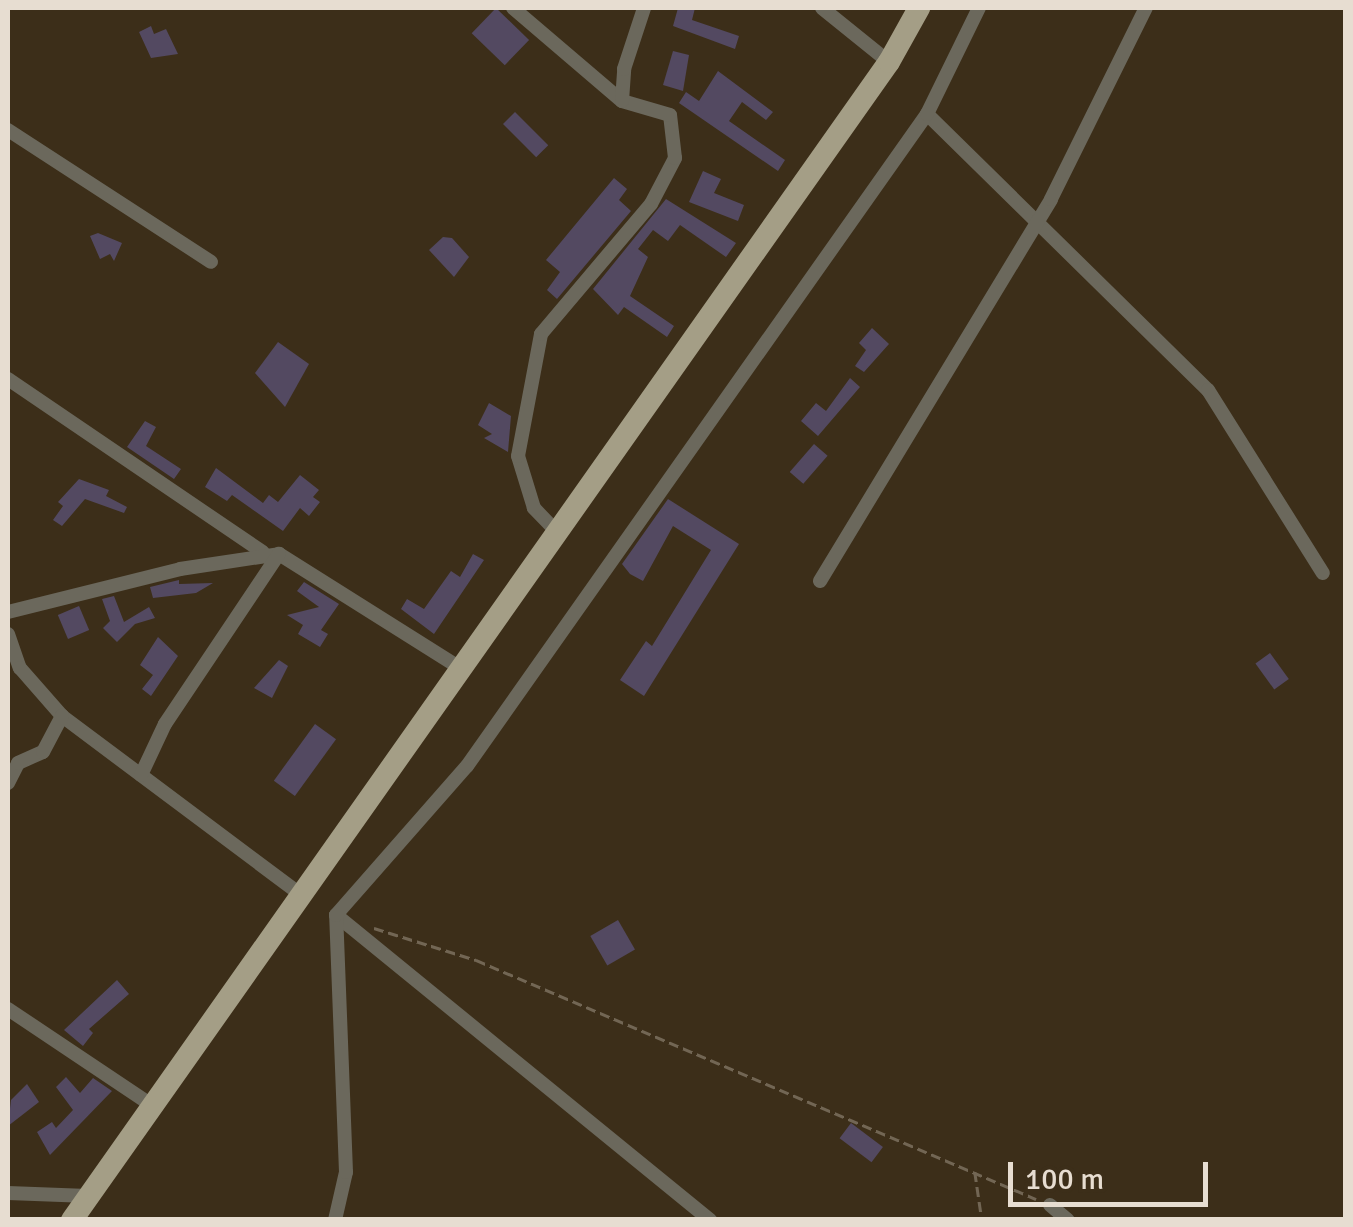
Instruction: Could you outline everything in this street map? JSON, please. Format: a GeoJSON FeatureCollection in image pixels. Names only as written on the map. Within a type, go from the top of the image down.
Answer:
{"type":"FeatureCollection","features":[{"type":"Feature","properties":{"kind":"main road"},"geometry":{"type":"LineString","coordinates":[[72,1220],[150,1104],[889,62],[919,8]]}},
{"type":"Feature","properties":{"kind":"street"},"geometry":{"type":"LineString","coordinates":[[513,8],[622,101],[670,115],[675,158],[651,204],[541,334],[518,456],[534,508],[556,531]]}},
{"type":"Feature","properties":{"kind":"street"},"geometry":{"type":"LineString","coordinates":[[622,101],[624,69],[644,8]]}},
{"type":"Feature","properties":{"kind":"street"},"geometry":{"type":"LineString","coordinates":[[822,8],[889,62]]}},
{"type":"Feature","properties":{"kind":"street"},"geometry":{"type":"LineString","coordinates":[[336,1220],[346,1172],[336,916],[467,766],[928,114],[980,8]]}},
{"type":"Feature","properties":{"kind":"street"},"geometry":{"type":"LineString","coordinates":[[820,581],[1036,224],[1146,8]]}},
{"type":"Feature","properties":{"kind":"street"},"geometry":{"type":"LineString","coordinates":[[928,114],[1208,390],[1323,574]]}},
{"type":"Feature","properties":{"kind":"street"},"geometry":{"type":"LineString","coordinates":[[8,130],[211,262]]}},
{"type":"Feature","properties":{"kind":"street"},"geometry":{"type":"LineString","coordinates":[[10,385],[271,553],[460,668]]}},
{"type":"Feature","properties":{"kind":"street"},"geometry":{"type":"LineString","coordinates":[[8,612],[271,553]]}},
{"type":"Feature","properties":{"kind":"street"},"geometry":{"type":"LineString","coordinates":[[141,775],[184,694],[271,553]]}},
{"type":"Feature","properties":{"kind":"street"},"geometry":{"type":"LineString","coordinates":[[8,634],[20,668],[62,716],[300,894]]}},
{"type":"Feature","properties":{"kind":"street"},"geometry":{"type":"LineString","coordinates":[[8,784],[18,763],[43,752],[62,716]]}},
{"type":"Feature","properties":{"kind":"street"},"geometry":{"type":"LineString","coordinates":[[336,916],[710,1220]]}},
{"type":"Feature","properties":{"kind":"street"},"geometry":{"type":"LineString","coordinates":[[8,1009],[150,1104]]}},
{"type":"Feature","properties":{"kind":"street"},"geometry":{"type":"LineString","coordinates":[[8,1192],[88,1196]]}},
{"type":"Feature","properties":{"kind":"street"},"geometry":{"type":"LineString","coordinates":[[1050,1205],[1068,1220]]}},
{"type":"Feature","properties":{"kind":"path"},"geometry":{"type":"LineString","coordinates":[[371,927],[476,960],[1050,1205]]}},
{"type":"Feature","properties":{"kind":"path"},"geometry":{"type":"LineString","coordinates":[[975,1170],[982,1220]]}},
{"type":"Feature","properties":{"kind":"building"},"geometry":{"type":"Polygon","coordinates":[[[496,8],[529,40],[505,65],[472,33],[496,8]]]}},
{"type":"Feature","properties":{"kind":"building"},"geometry":{"type":"Polygon","coordinates":[[[678,8],[695,8],[692,20],[739,36],[735,49],[673,26],[678,8]]]}},
{"type":"Feature","properties":{"kind":"building"},"geometry":{"type":"Polygon","coordinates":[[[151,26],[154,34],[166,29],[178,54],[151,58],[139,32],[151,26]]]}},
{"type":"Feature","properties":{"kind":"building"},"geometry":{"type":"Polygon","coordinates":[[[673,51],[689,55],[683,91],[663,85],[673,51]]]}},
{"type":"Feature","properties":{"kind":"building"},"geometry":{"type":"Polygon","coordinates":[[[718,71],[773,112],[766,120],[742,102],[729,121],[785,160],[778,171],[679,103],[686,92],[699,101],[718,71]]]}},
{"type":"Feature","properties":{"kind":"building"},"geometry":{"type":"Polygon","coordinates":[[[515,112],[548,145],[536,157],[503,124],[515,112]]]}},
{"type":"Feature","properties":{"kind":"building"},"geometry":{"type":"Polygon","coordinates":[[[703,171],[721,179],[714,193],[744,205],[738,221],[689,202],[703,171]]]}},
{"type":"Feature","properties":{"kind":"building"},"geometry":{"type":"Polygon","coordinates":[[[614,178],[627,189],[619,200],[631,211],[557,299],[547,290],[560,272],[546,260],[614,178]]]}},
{"type":"Feature","properties":{"kind":"building"},"geometry":{"type":"Polygon","coordinates":[[[666,199],[736,243],[726,257],[680,225],[668,241],[653,230],[638,249],[648,257],[630,296],[674,326],[667,337],[624,307],[618,315],[593,289],[666,199]]]}},
{"type":"Feature","properties":{"kind":"building"},"geometry":{"type":"Polygon","coordinates":[[[98,233],[122,243],[114,261],[110,254],[100,259],[90,236],[98,233]]]}},
{"type":"Feature","properties":{"kind":"building"},"geometry":{"type":"Polygon","coordinates":[[[443,237],[452,238],[469,257],[454,277],[429,250],[443,237]]]}},
{"type":"Feature","properties":{"kind":"building"},"geometry":{"type":"Polygon","coordinates":[[[872,328],[889,344],[864,372],[855,366],[866,350],[859,343],[872,328]]]}},
{"type":"Feature","properties":{"kind":"building"},"geometry":{"type":"Polygon","coordinates":[[[278,342],[309,364],[285,407],[255,373],[278,342]]]}},
{"type":"Feature","properties":{"kind":"building"},"geometry":{"type":"Polygon","coordinates":[[[850,378],[860,387],[818,436],[801,421],[816,403],[826,411],[850,378]]]}},
{"type":"Feature","properties":{"kind":"building"},"geometry":{"type":"Polygon","coordinates":[[[489,403],[511,416],[508,452],[484,438],[492,434],[478,425],[489,403]]]}},
{"type":"Feature","properties":{"kind":"building"},"geometry":{"type":"Polygon","coordinates":[[[145,421],[156,427],[146,446],[181,469],[174,479],[127,447],[145,421]]]}},
{"type":"Feature","properties":{"kind":"building"},"geometry":{"type":"Polygon","coordinates":[[[814,444],[828,456],[803,484],[790,472],[814,444]]]}},
{"type":"Feature","properties":{"kind":"building"},"geometry":{"type":"Polygon","coordinates":[[[216,468],[263,503],[269,495],[278,502],[300,475],[319,490],[313,497],[320,502],[309,516],[300,508],[283,531],[232,495],[227,501],[205,487],[216,468]]]}},
{"type":"Feature","properties":{"kind":"building"},"geometry":{"type":"Polygon","coordinates":[[[79,479],[109,490],[106,496],[127,507],[124,513],[85,499],[62,526],[53,520],[63,506],[58,502],[79,479]]]}},
{"type":"Feature","properties":{"kind":"building"},"geometry":{"type":"Polygon","coordinates":[[[668,499],[739,544],[644,696],[620,680],[646,641],[652,646],[711,550],[673,526],[643,581],[630,574],[622,564],[668,499]]]}},
{"type":"Feature","properties":{"kind":"building"},"geometry":{"type":"Polygon","coordinates":[[[473,554],[484,560],[434,634],[401,609],[407,599],[424,609],[451,571],[460,577],[473,554]]]}},
{"type":"Feature","properties":{"kind":"building"},"geometry":{"type":"Polygon","coordinates":[[[179,580],[179,584],[213,583],[196,593],[153,598],[150,587],[179,580]]]}},
{"type":"Feature","properties":{"kind":"building"},"geometry":{"type":"Polygon","coordinates":[[[304,582],[339,604],[321,630],[328,634],[320,647],[298,634],[303,625],[287,615],[319,607],[297,591],[304,582]]]}},
{"type":"Feature","properties":{"kind":"building"},"geometry":{"type":"Polygon","coordinates":[[[114,596],[124,622],[149,607],[155,618],[135,624],[117,642],[103,628],[110,621],[102,599],[114,596]]]}},
{"type":"Feature","properties":{"kind":"building"},"geometry":{"type":"Polygon","coordinates":[[[79,606],[89,630],[68,639],[58,615],[79,606]]]}},
{"type":"Feature","properties":{"kind":"building"},"geometry":{"type":"Polygon","coordinates":[[[158,637],[178,656],[151,696],[142,689],[153,675],[140,665],[158,637]]]}},
{"type":"Feature","properties":{"kind":"building"},"geometry":{"type":"Polygon","coordinates":[[[1270,653],[1289,679],[1274,689],[1255,664],[1270,653]]]}},
{"type":"Feature","properties":{"kind":"building"},"geometry":{"type":"Polygon","coordinates":[[[279,660],[288,666],[272,698],[254,688],[279,660]]]}},
{"type":"Feature","properties":{"kind":"building"},"geometry":{"type":"Polygon","coordinates":[[[315,724],[336,739],[295,796],[274,781],[315,724]]]}},
{"type":"Feature","properties":{"kind":"building"},"geometry":{"type":"Polygon","coordinates":[[[618,920],[635,949],[607,965],[590,936],[618,920]]]}},
{"type":"Feature","properties":{"kind":"building"},"geometry":{"type":"Polygon","coordinates":[[[117,980],[129,994],[89,1029],[93,1033],[83,1046],[64,1030],[117,980]]]}},
{"type":"Feature","properties":{"kind":"building"},"geometry":{"type":"Polygon","coordinates":[[[66,1077],[80,1093],[93,1078],[112,1091],[50,1155],[37,1132],[52,1122],[56,1128],[73,1110],[56,1087],[66,1077]]]}},
{"type":"Feature","properties":{"kind":"building"},"geometry":{"type":"Polygon","coordinates":[[[27,1084],[39,1102],[8,1126],[11,1100],[27,1084]]]}},
{"type":"Feature","properties":{"kind":"building"},"geometry":{"type":"Polygon","coordinates":[[[851,1123],[883,1147],[872,1162],[840,1138],[851,1123]]]}}]}
